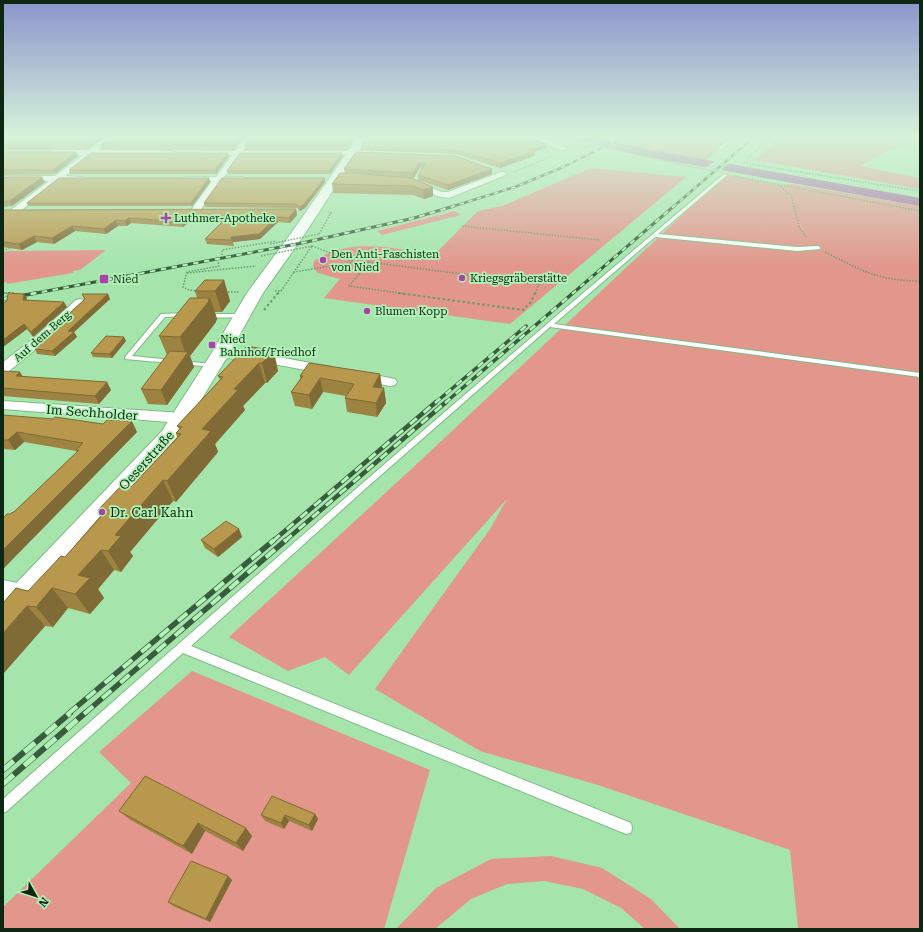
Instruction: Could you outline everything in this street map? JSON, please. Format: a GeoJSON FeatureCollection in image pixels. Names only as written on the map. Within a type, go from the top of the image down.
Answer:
{"type":"FeatureCollection","features":[{"type":"Feature","properties":{"kind":"street"},"geometry":{"type":"LineString","coordinates":[[15,211],[54,180]]}},
{"type":"Feature","properties":{"kind":"street"},"geometry":{"type":"LineString","coordinates":[[211,210],[192,210],[217,180]]}},
{"type":"Feature","properties":{"kind":"street","name":"Oeserstraße"},"geometry":{"type":"LineString","coordinates":[[3,616],[14,590],[169,436],[182,418],[255,293],[334,180]]}},
{"type":"Feature","properties":{"kind":"street"},"geometry":{"type":"LineString","coordinates":[[412,181],[440,194],[449,195],[487,180]]}},
{"type":"Feature","properties":{"kind":"street"},"geometry":{"type":"LineString","coordinates":[[3,211],[30,211]]}},
{"type":"Feature","properties":{"kind":"street","name":"Auf dem Berg"},"geometry":{"type":"LineString","coordinates":[[3,369],[38,342],[80,302]]}},
{"type":"Feature","properties":{"kind":"street"},"geometry":{"type":"LineString","coordinates":[[216,360],[251,356],[390,382]]}},
{"type":"Feature","properties":{"kind":"street","name":"Im Sechholder"},"geometry":{"type":"LineString","coordinates":[[3,405],[182,418]]}},
{"type":"Feature","properties":{"kind":"lane"},"geometry":{"type":"LineString","coordinates":[[3,807],[181,648],[549,325],[718,180]]}},
{"type":"Feature","properties":{"kind":"lane"},"geometry":{"type":"LineString","coordinates":[[653,235],[797,249],[818,248]]}},
{"type":"Feature","properties":{"kind":"lane"},"geometry":{"type":"LineString","coordinates":[[193,315],[163,315],[126,358],[216,360]]}},
{"type":"Feature","properties":{"kind":"lane"},"geometry":{"type":"LineString","coordinates":[[201,316],[241,316]]}},
{"type":"Feature","properties":{"kind":"lane"},"geometry":{"type":"LineString","coordinates":[[549,325],[920,375]]}},
{"type":"Feature","properties":{"kind":"lane"},"geometry":{"type":"LineString","coordinates":[[181,648],[626,828]]}},
{"type":"Feature","properties":{"kind":"path"},"geometry":{"type":"LineString","coordinates":[[757,180],[920,211]]}},
{"type":"Feature","properties":{"kind":"path"},"geometry":{"type":"LineString","coordinates":[[850,180],[920,192]]}},
{"type":"Feature","properties":{"kind":"path"},"geometry":{"type":"LineString","coordinates":[[778,185],[791,195],[796,217],[804,236],[818,248],[877,277],[899,281],[920,281]]}},
{"type":"Feature","properties":{"kind":"path"},"geometry":{"type":"LineString","coordinates":[[270,244],[319,234],[331,213]]}},
{"type":"Feature","properties":{"kind":"path"},"geometry":{"type":"LineString","coordinates":[[462,226],[600,240]]}},
{"type":"Feature","properties":{"kind":"path"},"geometry":{"type":"LineString","coordinates":[[222,255],[222,250],[284,240]]}},
{"type":"Feature","properties":{"kind":"path"},"geometry":{"type":"LineString","coordinates":[[3,251],[16,244]]}},
{"type":"Feature","properties":{"kind":"path"},"geometry":{"type":"LineString","coordinates":[[261,314],[280,291],[312,246]]}},
{"type":"Feature","properties":{"kind":"path"},"geometry":{"type":"LineString","coordinates":[[261,255],[312,246],[354,262]]}},
{"type":"Feature","properties":{"kind":"path"},"geometry":{"type":"LineString","coordinates":[[187,273],[218,266],[218,261]]}},
{"type":"Feature","properties":{"kind":"path"},"geometry":{"type":"LineString","coordinates":[[293,272],[354,262],[369,262],[378,262],[539,284],[531,302],[523,310],[349,286],[369,262]]}},
{"type":"Feature","properties":{"kind":"path"},"geometry":{"type":"LineString","coordinates":[[187,273],[258,266]]}},
{"type":"Feature","properties":{"kind":"path"},"geometry":{"type":"LineString","coordinates":[[187,273],[184,287],[189,290],[205,291]]}},
{"type":"Feature","properties":{"kind":"path"},"geometry":{"type":"LineString","coordinates":[[274,291],[280,291]]}},
{"type":"Feature","properties":{"kind":"path"},"geometry":{"type":"LineString","coordinates":[[220,292],[255,293]]}},
{"type":"Feature","properties":{"kind":"path"},"geometry":{"type":"LineString","coordinates":[[3,293],[14,293]]}},
{"type":"Feature","properties":{"kind":"shaded area"},"geometry":{"type":"Polygon","coordinates":[[[562,180],[682,180],[510,324],[324,298],[340,279],[318,273],[313,267],[314,261],[328,253],[357,246],[373,246],[435,254],[478,211],[502,206],[562,180]]]}},
{"type":"Feature","properties":{"kind":"shaded area"},"geometry":{"type":"Polygon","coordinates":[[[719,180],[757,180],[778,185],[792,184],[920,206],[920,929],[798,929],[790,850],[598,785],[480,751],[375,689],[490,529],[507,499],[349,675],[325,657],[288,671],[229,637],[420,461],[719,180]]]}},
{"type":"Feature","properties":{"kind":"shaded area"},"geometry":{"type":"Polygon","coordinates":[[[779,180],[822,180],[920,198],[920,206],[779,180]]]}},
{"type":"Feature","properties":{"kind":"shaded area"},"geometry":{"type":"Polygon","coordinates":[[[872,180],[920,180],[920,189],[872,180]]]}},
{"type":"Feature","properties":{"kind":"shaded area"},"geometry":{"type":"Polygon","coordinates":[[[455,211],[461,215],[382,235],[377,231],[455,211]]]}},
{"type":"Feature","properties":{"kind":"shaded area"},"geometry":{"type":"Polygon","coordinates":[[[106,250],[80,270],[73,271],[73,273],[7,284],[7,282],[3,283],[3,253],[7,251],[106,250]]]}},
{"type":"Feature","properties":{"kind":"shaded area"},"geometry":{"type":"Polygon","coordinates":[[[192,671],[430,770],[384,929],[3,929],[3,907],[131,783],[99,752],[192,671]]]}},
{"type":"Feature","properties":{"kind":"shaded area"},"geometry":{"type":"Polygon","coordinates":[[[551,856],[602,868],[651,899],[680,929],[645,929],[621,908],[583,889],[544,881],[507,884],[471,899],[435,929],[396,929],[436,888],[491,859],[551,856]]]}},
{"type":"Feature","properties":{"kind":"building"},"geometry":{"type":"Polygon","coordinates":[[[3,180],[37,180],[10,201],[3,202],[3,180]]]}},
{"type":"Feature","properties":{"kind":"building"},"geometry":{"type":"Polygon","coordinates":[[[56,180],[207,180],[191,203],[27,203],[56,180]]]}},
{"type":"Feature","properties":{"kind":"building"},"geometry":{"type":"Polygon","coordinates":[[[220,180],[323,180],[300,207],[296,204],[204,203],[220,180]]]}},
{"type":"Feature","properties":{"kind":"building"},"geometry":{"type":"Polygon","coordinates":[[[335,180],[417,180],[433,187],[423,190],[413,186],[332,184],[335,180]]]}},
{"type":"Feature","properties":{"kind":"building"},"geometry":{"type":"Polygon","coordinates":[[[434,180],[460,180],[448,185],[434,180]]]}},
{"type":"Feature","properties":{"kind":"building"},"geometry":{"type":"Polygon","coordinates":[[[296,209],[289,218],[277,217],[259,234],[231,237],[232,240],[205,239],[227,217],[188,217],[182,222],[129,218],[125,221],[116,220],[104,229],[72,226],[52,238],[34,236],[19,244],[3,242],[3,210],[296,209]]]}},
{"type":"Feature","properties":{"kind":"building"},"geometry":{"type":"Polygon","coordinates":[[[205,280],[224,280],[215,291],[195,291],[205,280]]]}},
{"type":"Feature","properties":{"kind":"building"},"geometry":{"type":"Polygon","coordinates":[[[8,293],[24,294],[23,300],[64,302],[31,332],[24,324],[3,340],[3,303],[7,301],[8,293]]]}},
{"type":"Feature","properties":{"kind":"building"},"geometry":{"type":"Polygon","coordinates":[[[82,294],[108,294],[68,331],[74,332],[52,351],[35,349],[51,335],[46,335],[85,299],[82,294]]]}},
{"type":"Feature","properties":{"kind":"building"},"geometry":{"type":"Polygon","coordinates":[[[190,298],[210,298],[180,337],[159,336],[190,298]]]}},
{"type":"Feature","properties":{"kind":"building"},"geometry":{"type":"Polygon","coordinates":[[[106,336],[124,337],[110,354],[91,353],[106,336]]]}},
{"type":"Feature","properties":{"kind":"building"},"geometry":{"type":"Polygon","coordinates":[[[247,346],[274,351],[262,363],[259,363],[234,389],[238,390],[202,429],[211,431],[167,481],[163,480],[115,535],[121,536],[108,551],[101,550],[78,575],[90,578],[75,594],[52,588],[36,607],[27,606],[3,633],[3,603],[16,588],[28,591],[61,556],[65,557],[105,512],[98,510],[122,485],[131,487],[181,434],[176,433],[182,427],[177,426],[223,377],[218,376],[247,346]]]}},
{"type":"Feature","properties":{"kind":"building"},"geometry":{"type":"Polygon","coordinates":[[[170,351],[188,352],[161,390],[141,389],[170,351]]]}},
{"type":"Feature","properties":{"kind":"building"},"geometry":{"type":"Polygon","coordinates":[[[309,363],[380,374],[373,387],[384,388],[376,403],[345,398],[354,384],[320,378],[309,395],[291,392],[303,376],[300,376],[309,363]]]}},
{"type":"Feature","properties":{"kind":"building"},"geometry":{"type":"Polygon","coordinates":[[[3,371],[20,372],[16,376],[107,382],[95,396],[3,388],[3,371]]]}},
{"type":"Feature","properties":{"kind":"building"},"geometry":{"type":"Polygon","coordinates":[[[3,415],[53,419],[55,417],[103,424],[107,420],[132,421],[3,550],[3,518],[7,514],[15,511],[79,450],[76,450],[83,443],[17,432],[8,440],[3,440],[3,415]]]}},
{"type":"Feature","properties":{"kind":"building"},"geometry":{"type":"Polygon","coordinates":[[[226,521],[239,529],[214,549],[201,540],[226,521]]]}},
{"type":"Feature","properties":{"kind":"building"},"geometry":{"type":"Polygon","coordinates":[[[145,776],[246,828],[236,843],[198,823],[183,846],[119,811],[145,776]]]}},
{"type":"Feature","properties":{"kind":"building"},"geometry":{"type":"Polygon","coordinates":[[[272,796],[315,814],[309,825],[285,815],[281,823],[261,815],[272,796]]]}},
{"type":"Feature","properties":{"kind":"building"},"geometry":{"type":"Polygon","coordinates":[[[191,861],[228,876],[206,919],[168,902],[191,861]]]}},
{"type":"Feature","properties":{"kind":"railway"},"geometry":{"type":"LineString","coordinates":[[451,207],[515,187],[531,180]]}},
{"type":"Feature","properties":{"kind":"railway"},"geometry":{"type":"LineString","coordinates":[[673,207],[704,180]]}},
{"type":"Feature","properties":{"kind":"railway"},"geometry":{"type":"LineString","coordinates":[[31,294],[302,243],[414,218],[454,206]]}},
{"type":"Feature","properties":{"kind":"railway"},"geometry":{"type":"LineString","coordinates":[[572,294],[674,206]]}},
{"type":"Feature","properties":{"kind":"railway"},"geometry":{"type":"LineString","coordinates":[[3,299],[36,293]]}},
{"type":"Feature","properties":{"kind":"railway"},"geometry":{"type":"LineString","coordinates":[[445,403],[573,293]]}},
{"type":"Feature","properties":{"kind":"railway"},"geometry":{"type":"LineString","coordinates":[[435,403],[526,326]]}},
{"type":"Feature","properties":{"kind":"railway"},"geometry":{"type":"LineString","coordinates":[[273,541],[436,402]]}},
{"type":"Feature","properties":{"kind":"railway"},"geometry":{"type":"LineString","coordinates":[[285,541],[446,402]]}},
{"type":"Feature","properties":{"kind":"railway"},"geometry":{"type":"LineString","coordinates":[[68,714],[274,540]]}},
{"type":"Feature","properties":{"kind":"railway"},"geometry":{"type":"LineString","coordinates":[[84,714],[286,540]]}},
{"type":"Feature","properties":{"kind":"railway"},"geometry":{"type":"LineString","coordinates":[[3,770],[70,713]]}},
{"type":"Feature","properties":{"kind":"railway"},"geometry":{"type":"LineString","coordinates":[[3,784],[85,713]]}},
{"type":"Feature","properties":{"kind":"place","name":"Luthmer-Apotheke"},"geometry":{"type":"Point","coordinates":[166,218]}},
{"type":"Feature","properties":{"kind":"place","name":"Den Anti-Faschisten von Nied"},"geometry":{"type":"Point","coordinates":[323,260]}},
{"type":"Feature","properties":{"kind":"place","name":"Kriegsgräberstätte"},"geometry":{"type":"Point","coordinates":[462,278]}},
{"type":"Feature","properties":{"kind":"place","name":"Nied"},"geometry":{"type":"Point","coordinates":[104,279]}},
{"type":"Feature","properties":{"kind":"place","name":"Blumen Kopp"},"geometry":{"type":"Point","coordinates":[367,311]}},
{"type":"Feature","properties":{"kind":"place","name":"Nied Bahnhof/Friedhof"},"geometry":{"type":"Point","coordinates":[212,345]}},
{"type":"Feature","properties":{"kind":"place","name":"Dr. Carl Kahn"},"geometry":{"type":"Point","coordinates":[102,512]}}]}
